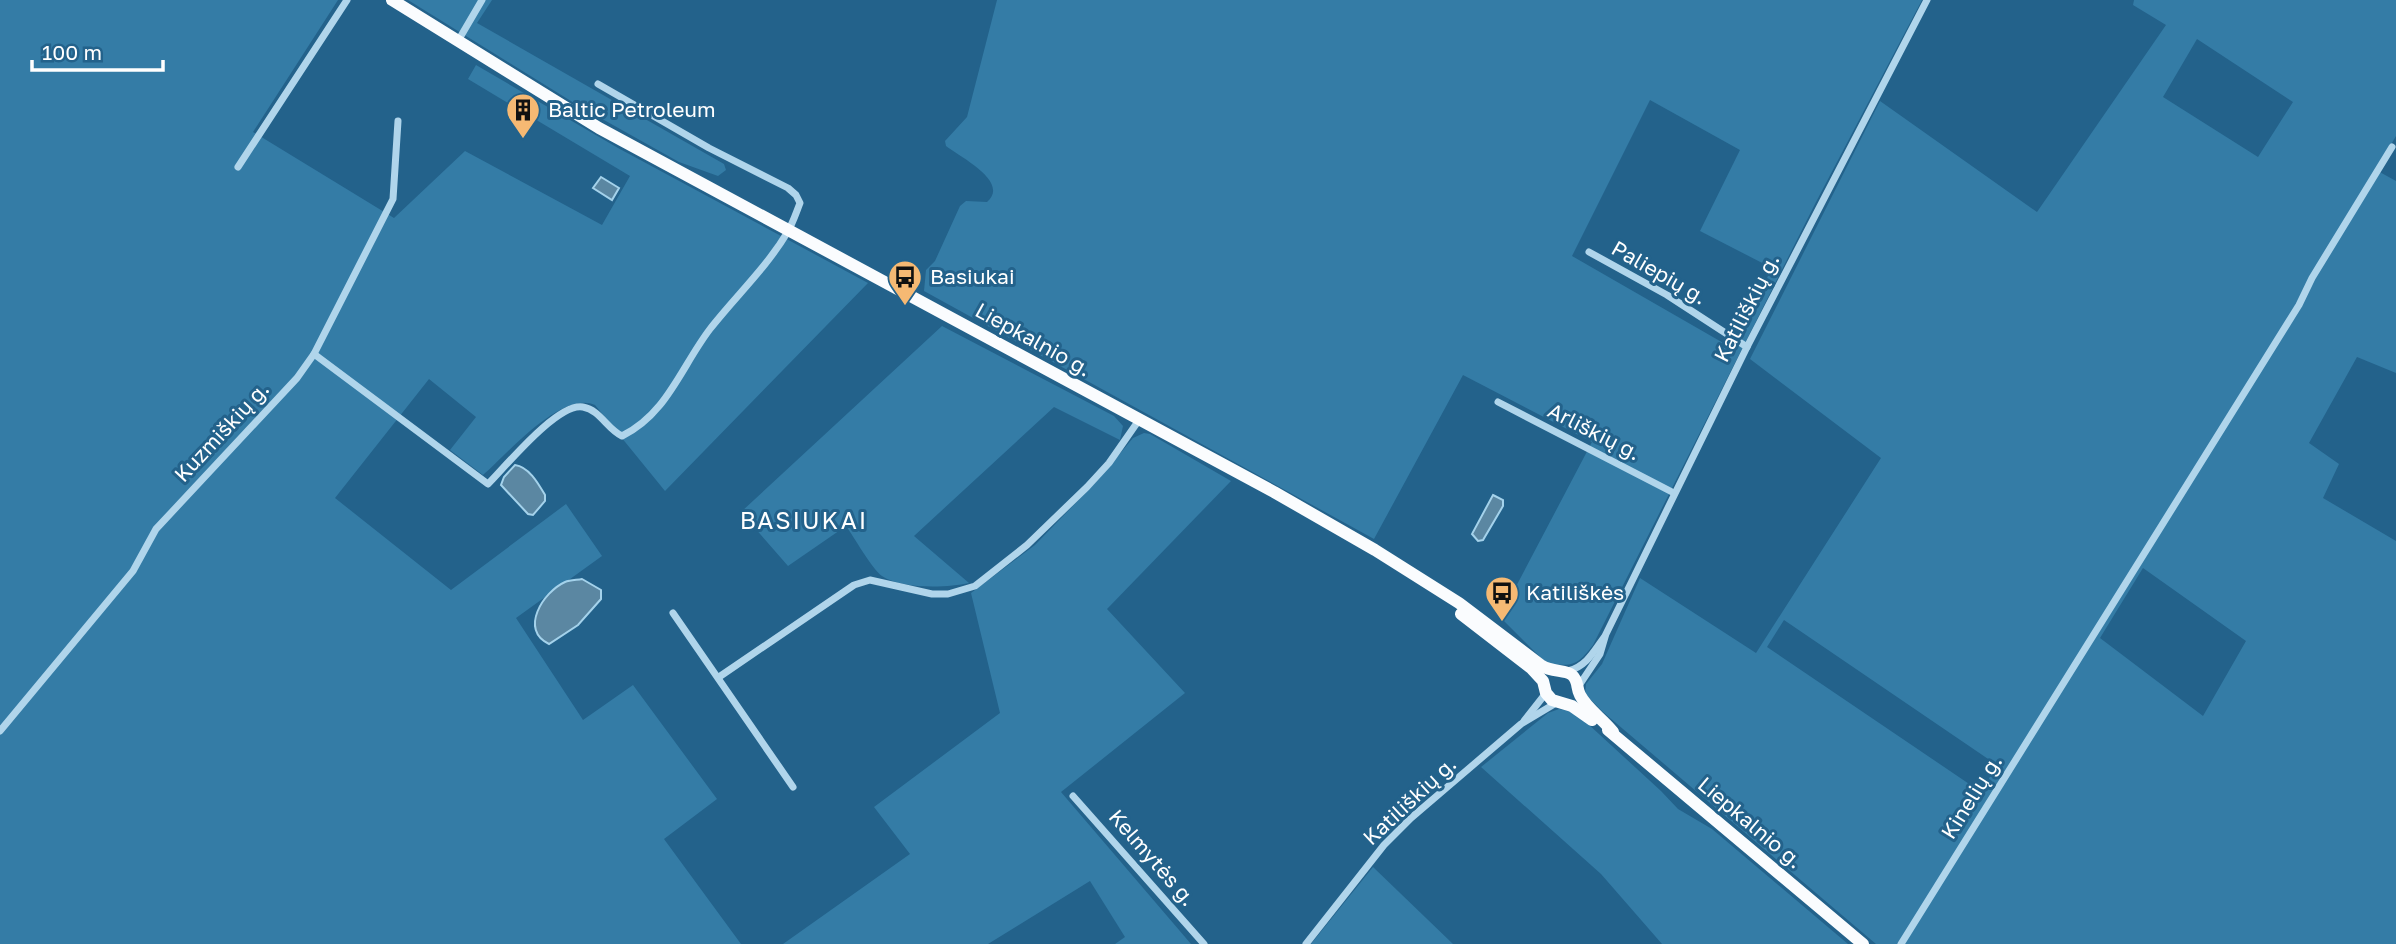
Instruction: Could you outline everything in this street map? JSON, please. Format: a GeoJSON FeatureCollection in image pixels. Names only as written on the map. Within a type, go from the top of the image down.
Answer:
{"type":"FeatureCollection","features":[{"type":"Feature","properties":{"kind":"highway","name":"Liepkalnio g."},"geometry":{"type":"LineString","coordinates":[[392,0],[577,116],[1329,523],[1459,603],[1542,666],[1573,676],[1585,703],[1613,732]]}},
{"type":"Feature","properties":{"kind":"highway","name":"Liepkalnio g."},"geometry":{"type":"LineString","coordinates":[[1436,590],[1446,603],[1531,668],[1553,696],[1613,732],[1863,944]]}},
{"type":"Feature","properties":{"kind":"highway"},"geometry":{"type":"LineString","coordinates":[[1560,672],[1548,678],[1553,696],[1573,699],[1578,689]]}},
{"type":"Feature","properties":{"kind":"street"},"geometry":{"type":"LineString","coordinates":[[238,167],[347,0]]}},
{"type":"Feature","properties":{"kind":"street"},"geometry":{"type":"LineString","coordinates":[[458,41],[482,0]]}},
{"type":"Feature","properties":{"kind":"street","name":"Katiliškių g."},"geometry":{"type":"LineString","coordinates":[[1560,672],[1583,665],[1605,636],[1747,347],[1927,0]]}},
{"type":"Feature","properties":{"kind":"street"},"geometry":{"type":"LineString","coordinates":[[314,354],[488,484],[546,425],[566,410],[584,407],[594,411],[622,436],[653,413],[680,379],[697,346],[789,231],[800,203],[788,188],[709,148],[598,84]]}},
{"type":"Feature","properties":{"kind":"street","name":"Kuzmiškių g."},"geometry":{"type":"LineString","coordinates":[[0,731],[133,571],[156,529],[297,378],[314,354],[393,199],[398,121]]}},
{"type":"Feature","properties":{"kind":"street","name":"Kinelių g."},"geometry":{"type":"LineString","coordinates":[[1901,944],[2295,313],[2312,278],[2392,146]]}},
{"type":"Feature","properties":{"kind":"street","name":"Paliepių g."},"geometry":{"type":"LineString","coordinates":[[1589,252],[1667,295],[1747,347]]}},
{"type":"Feature","properties":{"kind":"street","name":"Arliškių g."},"geometry":{"type":"LineString","coordinates":[[1498,402],[1674,493]]}},
{"type":"Feature","properties":{"kind":"street"},"geometry":{"type":"LineString","coordinates":[[719,677],[862,582],[870,580],[932,594],[948,594],[975,586],[1027,545],[1087,487],[1109,463],[1139,420]]}},
{"type":"Feature","properties":{"kind":"street"},"geometry":{"type":"LineString","coordinates":[[673,613],[793,787]]}},
{"type":"Feature","properties":{"kind":"street","name":"Katiliškių g."},"geometry":{"type":"LineString","coordinates":[[1578,689],[1601,654],[1605,636]]}},
{"type":"Feature","properties":{"kind":"street","name":"Katiliškių g."},"geometry":{"type":"LineString","coordinates":[[1306,944],[1384,845],[1411,818],[1553,696]]}},
{"type":"Feature","properties":{"kind":"street","name":"Katiliškių g."},"geometry":{"type":"LineString","coordinates":[[1521,724],[1553,696]]}},
{"type":"Feature","properties":{"kind":"street","name":"Kelmytės g."},"geometry":{"type":"LineString","coordinates":[[1073,796],[1204,944]]}},
{"type":"Feature","properties":{"kind":"shaded area"},"geometry":{"type":"Polygon","coordinates":[[[0,0],[338,0],[253,132],[394,218],[465,151],[602,225],[630,176],[468,79],[476,65],[618,148],[868,283],[665,491],[595,405],[582,403],[551,415],[483,475],[450,450],[476,417],[429,379],[335,498],[451,590],[566,504],[602,556],[516,618],[583,720],[633,685],[717,799],[664,839],[741,944],[0,944],[0,0]]]}},
{"type":"Feature","properties":{"kind":"shaded area"},"geometry":{"type":"Polygon","coordinates":[[[408,0],[492,0],[477,23],[724,164],[726,170],[718,176],[679,162],[579,106],[408,0]]]}},
{"type":"Feature","properties":{"kind":"shaded area"},"geometry":{"type":"Polygon","coordinates":[[[997,0],[1922,0],[1816,202],[1593,645],[1578,661],[1563,665],[1547,664],[1500,617],[1592,442],[1463,375],[1374,539],[924,291],[926,270],[935,261],[960,206],[966,201],[987,202],[992,194],[993,186],[981,171],[946,146],[945,141],[967,117],[997,0]],[[1650,100],[1572,256],[1732,348],[1772,268],[1700,231],[1740,150],[1650,100]]]}},
{"type":"Feature","properties":{"kind":"shaded area"},"geometry":{"type":"Polygon","coordinates":[[[2134,0],[2396,0],[2396,136],[2376,170],[2396,181],[2396,373],[2357,357],[2309,443],[2339,464],[2323,498],[2396,541],[2396,944],[1876,944],[1585,694],[1586,684],[1602,664],[1640,578],[1756,653],[1881,458],[1750,359],[1880,101],[2037,212],[2166,25],[2133,5],[2134,0]],[[2197,39],[2163,97],[2258,157],[2293,102],[2197,39]],[[2143,568],[2100,638],[2203,716],[2246,641],[2143,568]],[[1784,620],[1767,647],[1981,792],[1997,765],[1784,620]]]}},
{"type":"Feature","properties":{"kind":"shaded area"},"geometry":{"type":"Polygon","coordinates":[[[601,177],[619,188],[612,200],[593,188],[601,177]]]}},
{"type":"Feature","properties":{"kind":"shaded area"},"geometry":{"type":"Polygon","coordinates":[[[942,326],[1114,416],[1123,426],[1120,440],[1054,407],[914,536],[969,583],[924,586],[890,580],[873,567],[846,526],[788,566],[741,512],[942,326]]]}},
{"type":"Feature","properties":{"kind":"shaded area"},"geometry":{"type":"Polygon","coordinates":[[[1144,433],[1231,481],[1107,609],[1185,693],[1061,792],[1191,944],[1115,944],[1125,937],[1090,881],[988,944],[783,944],[910,854],[874,807],[1000,713],[971,593],[1035,545],[1097,481],[1133,438],[1144,433]]]}},
{"type":"Feature","properties":{"kind":"shaded area"},"geometry":{"type":"Polygon","coordinates":[[[515,465],[529,472],[545,495],[545,501],[533,515],[528,514],[501,485],[504,477],[515,465]]]}},
{"type":"Feature","properties":{"kind":"shaded area"},"geometry":{"type":"Polygon","coordinates":[[[1493,495],[1503,500],[1503,506],[1483,540],[1478,541],[1472,534],[1493,495]]]}},
{"type":"Feature","properties":{"kind":"shaded area"},"geometry":{"type":"Polygon","coordinates":[[[582,579],[601,590],[601,599],[578,625],[549,644],[540,638],[536,630],[535,621],[542,602],[567,581],[582,579]]]}},
{"type":"Feature","properties":{"kind":"shaded area"},"geometry":{"type":"Polygon","coordinates":[[[1559,709],[1575,712],[1678,809],[1712,829],[1848,944],[1662,944],[1601,874],[1481,767],[1548,713],[1559,709]]]}},
{"type":"Feature","properties":{"kind":"shaded area"},"geometry":{"type":"Polygon","coordinates":[[[1373,867],[1453,944],[1311,944],[1373,867]]]}},
{"type":"Feature","properties":{"kind":"place","name":"Baltic Petroleum"},"geometry":{"type":"Point","coordinates":[523,140]}},
{"type":"Feature","properties":{"kind":"place","name":"Basiukai"},"geometry":{"type":"Point","coordinates":[905,307]}},
{"type":"Feature","properties":{"kind":"place","name":"Katiliškės"},"geometry":{"type":"Point","coordinates":[1502,623]}},
{"type":"Feature","properties":{"kind":"district","name":"BASIUKAI"},"geometry":{"type":"Point","coordinates":[804,521]}}]}
